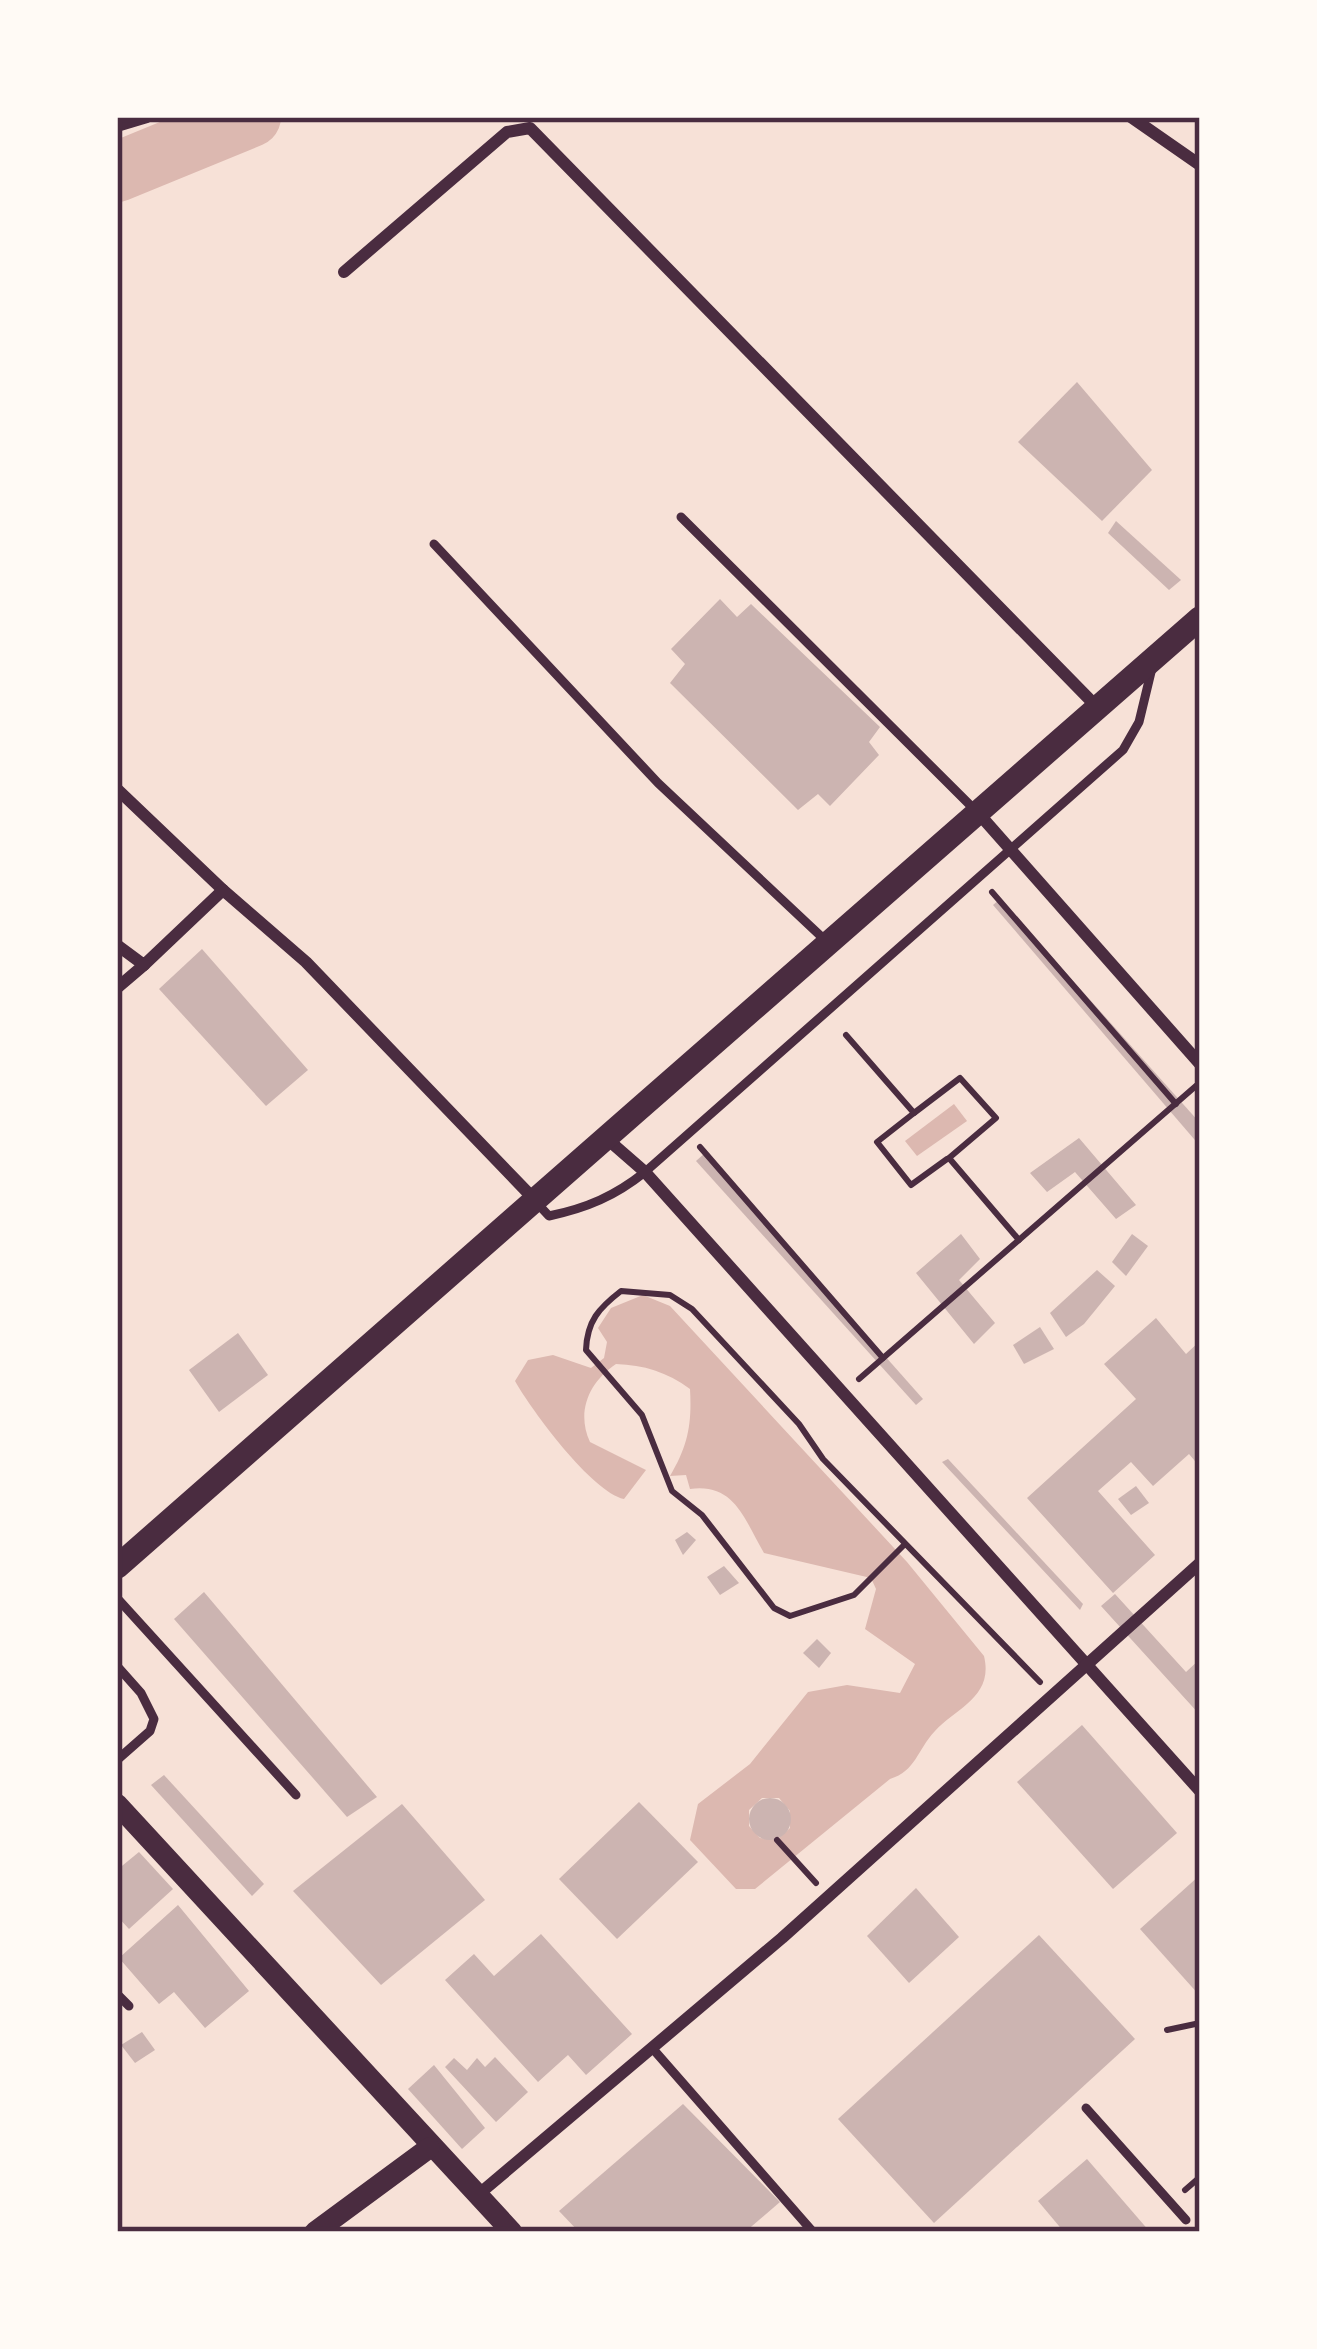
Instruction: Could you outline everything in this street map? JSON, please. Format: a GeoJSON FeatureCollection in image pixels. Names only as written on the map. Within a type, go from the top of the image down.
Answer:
{"type":"FeatureCollection","features":[{"type":"Feature","properties":{"kind":"main road"},"geometry":{"type":"LineString","coordinates":[[117,1567],[532,1197],[831,945],[1097,707],[1197,626]]}},
{"type":"Feature","properties":{"kind":"street"},"geometry":{"type":"LineString","coordinates":[[117,127],[147,117]]}},
{"type":"Feature","properties":{"kind":"street"},"geometry":{"type":"LineString","coordinates":[[1131,117],[1200,165]]}},
{"type":"Feature","properties":{"kind":"street"},"geometry":{"type":"LineString","coordinates":[[344,272],[507,131],[530,128],[1097,707]]}},
{"type":"Feature","properties":{"kind":"street"},"geometry":{"type":"LineString","coordinates":[[117,789],[306,962],[532,1197]]}},
{"type":"Feature","properties":{"kind":"street"},"geometry":{"type":"LineString","coordinates":[[980,814],[1197,1054]]}},
{"type":"Feature","properties":{"kind":"street"},"geometry":{"type":"LineString","coordinates":[[117,988],[223,890]]}},
{"type":"Feature","properties":{"kind":"street"},"geometry":{"type":"LineString","coordinates":[[117,945],[144,965]]}},
{"type":"Feature","properties":{"kind":"street"},"geometry":{"type":"LineString","coordinates":[[606,1138],[645,1172],[1200,1791]]}},
{"type":"Feature","properties":{"kind":"street"},"geometry":{"type":"LineString","coordinates":[[479,2194],[653,2049],[1200,1563]]}},
{"type":"Feature","properties":{"kind":"street"},"geometry":{"type":"LineString","coordinates":[[117,1804],[429,2148],[512,2232]]}},
{"type":"Feature","properties":{"kind":"street"},"geometry":{"type":"LineString","coordinates":[[315,2232],[429,2148]]}},
{"type":"Feature","properties":{"kind":"lane"},"geometry":{"type":"LineString","coordinates":[[681,517],[980,814]]}},
{"type":"Feature","properties":{"kind":"lane"},"geometry":{"type":"LineString","coordinates":[[434,544],[642,766],[831,945]]}},
{"type":"Feature","properties":{"kind":"lane"},"geometry":{"type":"LineString","coordinates":[[532,1197],[549,1216],[581,1210],[619,1193],[645,1172],[1123,750],[1138,722],[1154,659]]}},
{"type":"Feature","properties":{"kind":"lane"},"geometry":{"type":"LineString","coordinates":[[117,1598],[296,1795]]}},
{"type":"Feature","properties":{"kind":"lane"},"geometry":{"type":"LineString","coordinates":[[117,1666],[141,1693],[154,1719],[150,1731],[117,1760]]}},
{"type":"Feature","properties":{"kind":"lane"},"geometry":{"type":"LineString","coordinates":[[117,1994],[129,2006]]}},
{"type":"Feature","properties":{"kind":"lane"},"geometry":{"type":"LineString","coordinates":[[653,2049],[813,2232]]}},
{"type":"Feature","properties":{"kind":"lane"},"geometry":{"type":"LineString","coordinates":[[1086,2108],[1186,2220]]}},
{"type":"Feature","properties":{"kind":"path"},"geometry":{"type":"LineString","coordinates":[[982,880],[1176,1104]]}},
{"type":"Feature","properties":{"kind":"path"},"geometry":{"type":"LineString","coordinates":[[846,1035],[914,1113]]}},
{"type":"Feature","properties":{"kind":"path"},"geometry":{"type":"LineString","coordinates":[[961,1078],[996,1118],[949,1158],[911,1185],[877,1142],[961,1078]]}},
{"type":"Feature","properties":{"kind":"path"},"geometry":{"type":"LineString","coordinates":[[844,1392],[1200,1083]]}},
{"type":"Feature","properties":{"kind":"path"},"geometry":{"type":"LineString","coordinates":[[694,1139],[766,1230],[883,1358]]}},
{"type":"Feature","properties":{"kind":"path"},"geometry":{"type":"LineString","coordinates":[[949,1158],[1019,1240]]}},
{"type":"Feature","properties":{"kind":"path"},"geometry":{"type":"LineString","coordinates":[[905,1544],[854,1595],[790,1616],[774,1608],[710,1533],[702,1515],[672,1492],[642,1415],[586,1350],[587,1329],[600,1307],[621,1291],[670,1295],[692,1309],[905,1544],[1052,1694]]}},
{"type":"Feature","properties":{"kind":"path"},"geometry":{"type":"LineString","coordinates":[[777,1840],[812,1879]]}},
{"type":"Feature","properties":{"kind":"path"},"geometry":{"type":"LineString","coordinates":[[1166,2030],[1200,2023]]}},
{"type":"Feature","properties":{"kind":"shaded area"},"geometry":{"type":"Polygon","coordinates":[[[954,1104],[967,1121],[917,1156],[905,1141],[954,1104]]]}},
{"type":"Feature","properties":{"kind":"shaded area"},"geometry":{"type":"Polygon","coordinates":[[[643,1295],[670,1306],[907,1562],[984,1656],[984,1682],[978,1692],[935,1731],[911,1765],[755,1889],[736,1889],[690,1840],[698,1804],[750,1764],[808,1692],[847,1685],[900,1693],[915,1664],[865,1629],[876,1589],[871,1578],[764,1553],[728,1498],[690,1489],[686,1475],[670,1476],[689,1424],[690,1389],[681,1383],[655,1370],[616,1364],[592,1389],[584,1420],[590,1442],[646,1470],[624,1499],[596,1482],[564,1449],[515,1381],[528,1360],[553,1355],[591,1368],[604,1358],[607,1342],[598,1328],[611,1308],[643,1295]],[[762,1798],[749,1810],[749,1826],[760,1838],[777,1840],[790,1828],[790,1811],[779,1798],[762,1798]]]}},
{"type":"Feature","properties":{"kind":"building"},"geometry":{"type":"Polygon","coordinates":[[[1077,382],[1152,470],[1102,521],[1018,442],[1077,382]]]}},
{"type":"Feature","properties":{"kind":"building"},"geometry":{"type":"Polygon","coordinates":[[[1116,521],[1181,580],[1169,590],[1108,533],[1116,521]]]}},
{"type":"Feature","properties":{"kind":"building"},"geometry":{"type":"Polygon","coordinates":[[[720,599],[737,617],[751,604],[880,727],[869,742],[879,755],[830,806],[818,794],[798,810],[670,683],[685,664],[671,649],[720,599]]]}},
{"type":"Feature","properties":{"kind":"building"},"geometry":{"type":"Polygon","coordinates":[[[1000,899],[1200,1123],[1200,1146],[993,905],[1000,899]]]}},
{"type":"Feature","properties":{"kind":"building"},"geometry":{"type":"Polygon","coordinates":[[[202,949],[308,1070],[266,1106],[159,989],[202,949]]]}},
{"type":"Feature","properties":{"kind":"building"},"geometry":{"type":"Polygon","coordinates":[[[1079,1138],[1136,1205],[1116,1219],[1075,1172],[1047,1192],[1030,1173],[1079,1138]]]}},
{"type":"Feature","properties":{"kind":"building"},"geometry":{"type":"Polygon","coordinates":[[[705,1153],[923,1399],[916,1405],[696,1161],[705,1153]]]}},
{"type":"Feature","properties":{"kind":"building"},"geometry":{"type":"Polygon","coordinates":[[[961,1234],[980,1259],[959,1280],[995,1323],[974,1344],[916,1273],[961,1234]]]}},
{"type":"Feature","properties":{"kind":"building"},"geometry":{"type":"Polygon","coordinates":[[[1132,1234],[1148,1246],[1126,1276],[1112,1262],[1132,1234]]]}},
{"type":"Feature","properties":{"kind":"building"},"geometry":{"type":"Polygon","coordinates":[[[1097,1270],[1115,1286],[1084,1324],[1066,1337],[1050,1313],[1097,1270]]]}},
{"type":"Feature","properties":{"kind":"building"},"geometry":{"type":"Polygon","coordinates":[[[1156,1318],[1186,1354],[1200,1341],[1200,1467],[1189,1454],[1153,1486],[1131,1462],[1098,1491],[1155,1555],[1113,1593],[1027,1498],[1136,1399],[1104,1364],[1156,1318]]]}},
{"type":"Feature","properties":{"kind":"building"},"geometry":{"type":"Polygon","coordinates":[[[1040,1327],[1054,1349],[1024,1364],[1013,1345],[1040,1327]]]}},
{"type":"Feature","properties":{"kind":"building"},"geometry":{"type":"Polygon","coordinates":[[[238,1333],[268,1375],[219,1412],[189,1370],[238,1333]]]}},
{"type":"Feature","properties":{"kind":"building"},"geometry":{"type":"Polygon","coordinates":[[[948,1459],[1083,1604],[1080,1610],[942,1462],[948,1459]]]}},
{"type":"Feature","properties":{"kind":"building"},"geometry":{"type":"Polygon","coordinates":[[[1136,1486],[1149,1503],[1131,1515],[1118,1499],[1136,1486]]]}},
{"type":"Feature","properties":{"kind":"building"},"geometry":{"type":"Polygon","coordinates":[[[687,1532],[696,1540],[683,1555],[675,1540],[687,1532]]]}},
{"type":"Feature","properties":{"kind":"building"},"geometry":{"type":"Polygon","coordinates":[[[724,1566],[739,1583],[720,1595],[707,1577],[724,1566]]]}},
{"type":"Feature","properties":{"kind":"building"},"geometry":{"type":"Polygon","coordinates":[[[204,1592],[377,1797],[347,1817],[174,1619],[204,1592]]]}},
{"type":"Feature","properties":{"kind":"building"},"geometry":{"type":"Polygon","coordinates":[[[1115,1594],[1186,1672],[1200,1659],[1200,1715],[1101,1606],[1115,1594]]]}},
{"type":"Feature","properties":{"kind":"building"},"geometry":{"type":"Polygon","coordinates":[[[817,1639],[831,1653],[819,1668],[803,1653],[817,1639]]]}},
{"type":"Feature","properties":{"kind":"building"},"geometry":{"type":"Polygon","coordinates":[[[1082,1725],[1177,1833],[1113,1889],[1017,1782],[1082,1725]]]}},
{"type":"Feature","properties":{"kind":"building"},"geometry":{"type":"Polygon","coordinates":[[[164,1775],[264,1884],[252,1896],[151,1785],[164,1775]]]}},
{"type":"Feature","properties":{"kind":"building"},"geometry":{"type":"Polygon","coordinates":[[[770,1798],[785,1804],[791,1819],[785,1834],[770,1840],[755,1834],[749,1819],[755,1804],[770,1798]]]}},
{"type":"Feature","properties":{"kind":"building"},"geometry":{"type":"Polygon","coordinates":[[[639,1802],[698,1862],[617,1939],[559,1879],[639,1802]]]}},
{"type":"Feature","properties":{"kind":"building"},"geometry":{"type":"Polygon","coordinates":[[[402,1804],[485,1900],[381,1985],[293,1891],[402,1804]]]}},
{"type":"Feature","properties":{"kind":"building"},"geometry":{"type":"Polygon","coordinates":[[[139,1852],[173,1889],[129,1929],[117,1916],[117,1870],[139,1852]]]}},
{"type":"Feature","properties":{"kind":"building"},"geometry":{"type":"Polygon","coordinates":[[[1200,1875],[1200,1996],[1140,1929],[1200,1875]]]}},
{"type":"Feature","properties":{"kind":"building"},"geometry":{"type":"Polygon","coordinates":[[[916,1888],[959,1937],[909,1983],[867,1936],[916,1888]]]}},
{"type":"Feature","properties":{"kind":"building"},"geometry":{"type":"Polygon","coordinates":[[[178,1905],[249,1991],[205,2028],[174,1992],[159,2004],[119,1958],[178,1905]]]}},
{"type":"Feature","properties":{"kind":"building"},"geometry":{"type":"Polygon","coordinates":[[[541,1934],[632,2034],[586,2075],[568,2055],[538,2082],[445,1980],[474,1954],[494,1976],[541,1934]]]}},
{"type":"Feature","properties":{"kind":"building"},"geometry":{"type":"Polygon","coordinates":[[[1039,1935],[1135,2039],[934,2223],[838,2119],[1039,1935]]]}},
{"type":"Feature","properties":{"kind":"building"},"geometry":{"type":"Polygon","coordinates":[[[142,2032],[155,2050],[135,2063],[121,2045],[142,2032]]]}},
{"type":"Feature","properties":{"kind":"building"},"geometry":{"type":"Polygon","coordinates":[[[495,2057],[528,2092],[496,2122],[445,2067],[454,2058],[467,2070],[477,2058],[485,2067],[495,2057]]]}},
{"type":"Feature","properties":{"kind":"building"},"geometry":{"type":"Polygon","coordinates":[[[434,2065],[485,2128],[462,2149],[408,2089],[434,2065]]]}},
{"type":"Feature","properties":{"kind":"building"},"geometry":{"type":"Polygon","coordinates":[[[683,2104],[780,2202],[745,2232],[579,2232],[559,2211],[683,2104]]]}},
{"type":"Feature","properties":{"kind":"building"},"geometry":{"type":"Polygon","coordinates":[[[1087,2159],[1150,2232],[1064,2232],[1038,2201],[1087,2159]]]}},
{"type":"Feature","properties":{"kind":"waterway"},"geometry":{"type":"LineString","coordinates":[[117,172],[251,117]]}}]}
